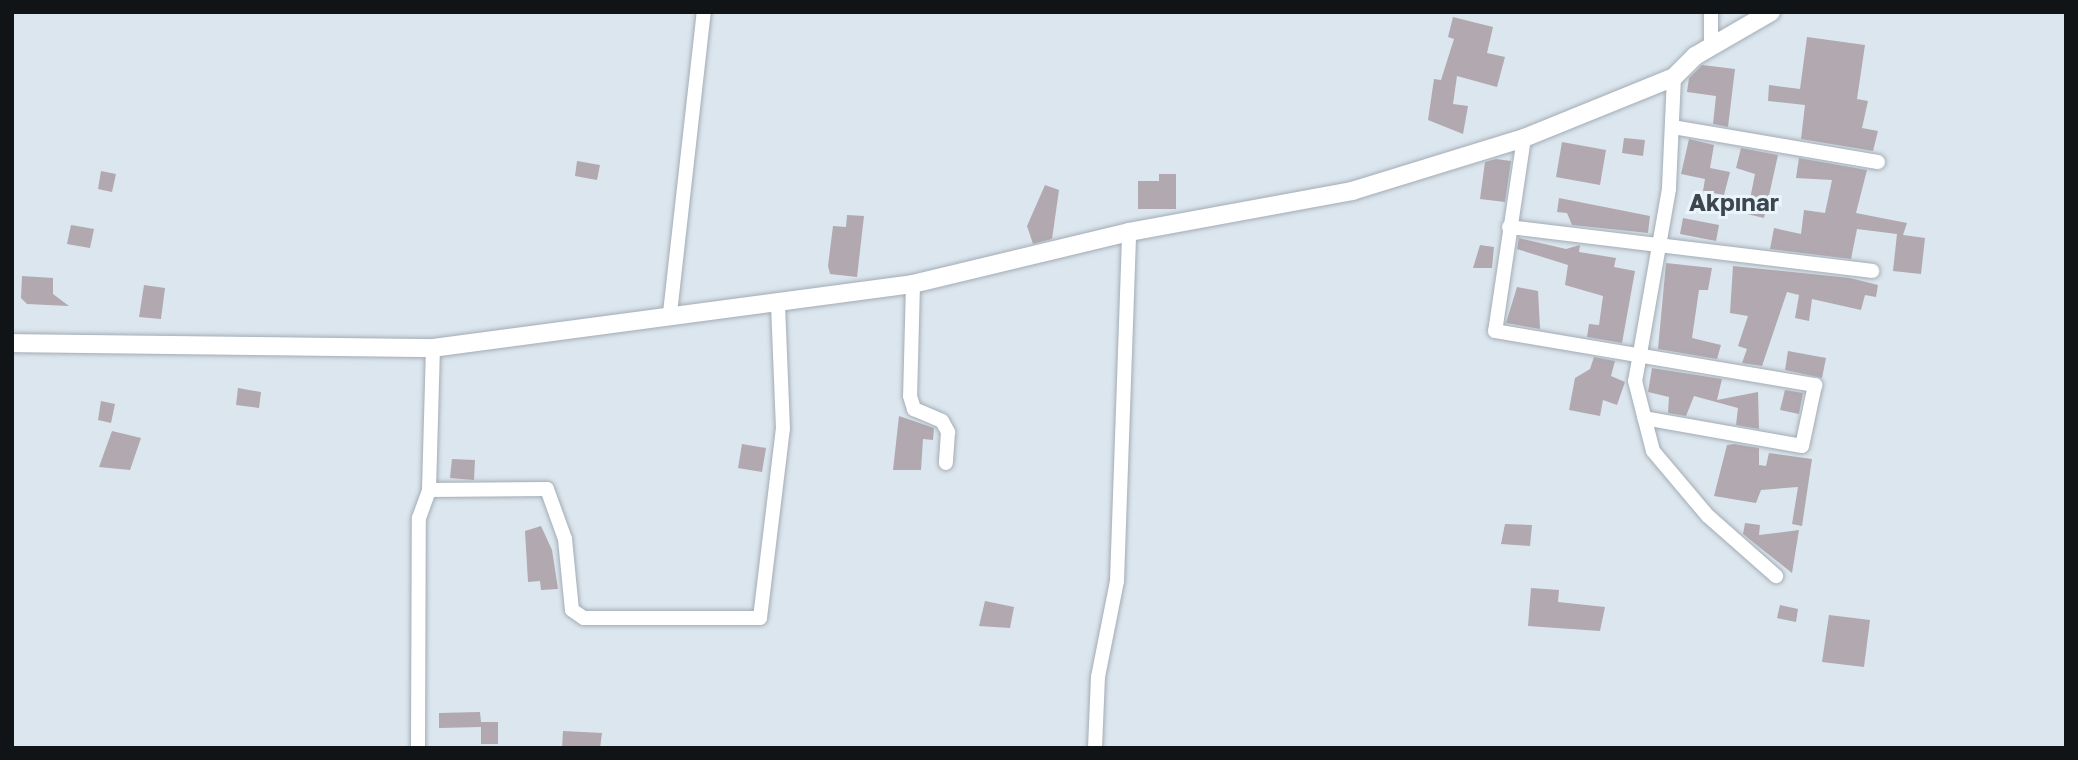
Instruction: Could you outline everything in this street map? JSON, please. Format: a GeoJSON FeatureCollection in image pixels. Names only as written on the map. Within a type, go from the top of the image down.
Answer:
{"type":"FeatureCollection","features":[{"type":"Feature","properties":{"kind":"street"},"geometry":{"type":"LineString","coordinates":[[670,313],[704,12]]}},
{"type":"Feature","properties":{"kind":"street"},"geometry":{"type":"LineString","coordinates":[[1711,12],[1711,47]]}},
{"type":"Feature","properties":{"kind":"street"},"geometry":{"type":"LineString","coordinates":[[12,343],[433,348],[670,313],[778,305],[913,284],[1129,232],[1352,191],[1524,138],[1674,77],[1711,47],[1770,12]]}},
{"type":"Feature","properties":{"kind":"street"},"geometry":{"type":"LineString","coordinates":[[1674,77],[1673,127],[1659,246],[1635,381],[1653,451],[1708,516],[1776,576]]}},
{"type":"Feature","properties":{"kind":"street"},"geometry":{"type":"LineString","coordinates":[[1673,127],[1878,162]]}},
{"type":"Feature","properties":{"kind":"street"},"geometry":{"type":"LineString","coordinates":[[1524,138],[1516,220],[1509,227],[1495,331],[1639,358],[1815,385],[1802,446],[1644,418]]}},
{"type":"Feature","properties":{"kind":"street"},"geometry":{"type":"LineString","coordinates":[[1509,227],[1872,271]]}},
{"type":"Feature","properties":{"kind":"street"},"geometry":{"type":"LineString","coordinates":[[1095,748],[1098,677],[1117,581],[1129,232]]}},
{"type":"Feature","properties":{"kind":"street"},"geometry":{"type":"LineString","coordinates":[[913,284],[910,396],[914,409],[942,421],[948,432],[946,463]]}},
{"type":"Feature","properties":{"kind":"street"},"geometry":{"type":"LineString","coordinates":[[429,489],[547,489],[564,532],[572,610],[583,618],[760,618],[783,429],[778,305]]}},
{"type":"Feature","properties":{"kind":"street"},"geometry":{"type":"LineString","coordinates":[[418,748],[419,518],[429,489],[433,348]]}},
{"type":"Feature","properties":{"kind":"building"},"geometry":{"type":"Polygon","coordinates":[[[1453,17],[1493,27],[1487,53],[1505,57],[1497,87],[1457,76],[1453,104],[1468,106],[1463,134],[1428,120],[1434,79],[1441,80],[1454,39],[1448,37],[1453,17]]]}},
{"type":"Feature","properties":{"kind":"building"},"geometry":{"type":"Polygon","coordinates":[[[1807,37],[1865,45],[1857,99],[1868,101],[1862,128],[1878,131],[1873,151],[1801,139],[1805,105],[1768,101],[1769,85],[1800,89],[1807,37]]]}},
{"type":"Feature","properties":{"kind":"building"},"geometry":{"type":"Polygon","coordinates":[[[1702,65],[1735,69],[1728,127],[1713,124],[1716,96],[1687,92],[1689,78],[1702,65]]]}},
{"type":"Feature","properties":{"kind":"building"},"geometry":{"type":"Polygon","coordinates":[[[1624,138],[1645,140],[1643,156],[1622,153],[1624,138]]]}},
{"type":"Feature","properties":{"kind":"building"},"geometry":{"type":"Polygon","coordinates":[[[1689,139],[1714,145],[1710,168],[1730,172],[1724,195],[1703,191],[1705,179],[1681,174],[1689,139]]]}},
{"type":"Feature","properties":{"kind":"building"},"geometry":{"type":"Polygon","coordinates":[[[1562,142],[1606,150],[1600,185],[1556,177],[1562,142]]]}},
{"type":"Feature","properties":{"kind":"building"},"geometry":{"type":"Polygon","coordinates":[[[1741,148],[1778,155],[1764,218],[1747,214],[1755,174],[1736,168],[1741,148]]]}},
{"type":"Feature","properties":{"kind":"building"},"geometry":{"type":"Polygon","coordinates":[[[1799,158],[1867,170],[1856,213],[1907,223],[1903,235],[1925,238],[1921,274],[1893,271],[1897,234],[1857,229],[1851,259],[1770,249],[1774,228],[1801,234],[1804,210],[1825,213],[1832,180],[1796,178],[1799,158]]]}},
{"type":"Feature","properties":{"kind":"building"},"geometry":{"type":"Polygon","coordinates":[[[1496,159],[1511,161],[1505,202],[1480,199],[1485,162],[1496,159]]]}},
{"type":"Feature","properties":{"kind":"building"},"geometry":{"type":"Polygon","coordinates":[[[577,161],[600,165],[597,180],[575,176],[577,161]]]}},
{"type":"Feature","properties":{"kind":"building"},"geometry":{"type":"Polygon","coordinates":[[[101,171],[116,174],[112,192],[98,189],[101,171]]]}},
{"type":"Feature","properties":{"kind":"building"},"geometry":{"type":"Polygon","coordinates":[[[1159,174],[1176,174],[1176,209],[1138,209],[1138,181],[1159,181],[1159,174]]]}},
{"type":"Feature","properties":{"kind":"building"},"geometry":{"type":"Polygon","coordinates":[[[1045,185],[1059,190],[1052,239],[1033,244],[1027,226],[1045,185]]]}},
{"type":"Feature","properties":{"kind":"building"},"geometry":{"type":"Polygon","coordinates":[[[1559,198],[1650,216],[1648,233],[1572,225],[1567,213],[1557,212],[1559,198]]]}},
{"type":"Feature","properties":{"kind":"building"},"geometry":{"type":"Polygon","coordinates":[[[847,215],[864,216],[857,277],[830,274],[828,266],[833,226],[846,227],[847,215]]]}},
{"type":"Feature","properties":{"kind":"building"},"geometry":{"type":"Polygon","coordinates":[[[1683,218],[1719,225],[1716,241],[1680,234],[1683,218]]]}},
{"type":"Feature","properties":{"kind":"building"},"geometry":{"type":"Polygon","coordinates":[[[71,225],[94,229],[90,248],[67,244],[71,225]]]}},
{"type":"Feature","properties":{"kind":"building"},"geometry":{"type":"Polygon","coordinates":[[[1519,238],[1566,249],[1580,245],[1579,252],[1616,258],[1614,267],[1635,271],[1622,343],[1587,337],[1589,324],[1599,325],[1603,296],[1565,285],[1568,265],[1517,249],[1519,238]]]}},
{"type":"Feature","properties":{"kind":"building"},"geometry":{"type":"Polygon","coordinates":[[[1480,245],[1494,247],[1492,268],[1473,268],[1480,245]]]}},
{"type":"Feature","properties":{"kind":"building"},"geometry":{"type":"Polygon","coordinates":[[[1666,263],[1712,268],[1708,290],[1699,290],[1692,338],[1721,345],[1717,359],[1658,349],[1666,263]]]}},
{"type":"Feature","properties":{"kind":"building"},"geometry":{"type":"Polygon","coordinates":[[[1733,266],[1850,278],[1878,285],[1876,297],[1865,295],[1861,310],[1812,299],[1809,321],[1795,318],[1799,295],[1787,292],[1762,366],[1742,363],[1747,349],[1738,346],[1748,316],[1730,313],[1733,266]]]}},
{"type":"Feature","properties":{"kind":"building"},"geometry":{"type":"Polygon","coordinates":[[[22,276],[53,278],[53,294],[69,306],[27,304],[21,298],[22,276]]]}},
{"type":"Feature","properties":{"kind":"building"},"geometry":{"type":"Polygon","coordinates":[[[144,285],[165,288],[161,319],[139,317],[144,285]]]}},
{"type":"Feature","properties":{"kind":"building"},"geometry":{"type":"Polygon","coordinates":[[[1517,287],[1538,291],[1540,329],[1506,323],[1517,287]]]}},
{"type":"Feature","properties":{"kind":"building"},"geometry":{"type":"Polygon","coordinates":[[[1788,351],[1826,358],[1822,378],[1785,370],[1788,351]]]}},
{"type":"Feature","properties":{"kind":"building"},"geometry":{"type":"Polygon","coordinates":[[[1594,357],[1615,361],[1611,376],[1625,382],[1617,405],[1603,400],[1600,416],[1569,410],[1575,378],[1590,369],[1594,357]]]}},
{"type":"Feature","properties":{"kind":"building"},"geometry":{"type":"Polygon","coordinates":[[[1652,368],[1722,379],[1717,400],[1758,392],[1759,429],[1736,425],[1738,408],[1694,396],[1686,416],[1668,413],[1669,397],[1648,392],[1652,368]]]}},
{"type":"Feature","properties":{"kind":"building"},"geometry":{"type":"Polygon","coordinates":[[[238,388],[261,392],[259,408],[236,405],[238,388]]]}},
{"type":"Feature","properties":{"kind":"building"},"geometry":{"type":"Polygon","coordinates":[[[1785,390],[1803,393],[1799,414],[1780,410],[1785,390]]]}},
{"type":"Feature","properties":{"kind":"building"},"geometry":{"type":"Polygon","coordinates":[[[101,401],[115,404],[111,423],[98,420],[101,401]]]}},
{"type":"Feature","properties":{"kind":"building"},"geometry":{"type":"Polygon","coordinates":[[[899,416],[934,428],[933,440],[923,439],[921,470],[893,470],[899,416]]]}},
{"type":"Feature","properties":{"kind":"building"},"geometry":{"type":"Polygon","coordinates":[[[112,431],[141,438],[130,470],[99,467],[112,431]]]}},
{"type":"Feature","properties":{"kind":"building"},"geometry":{"type":"Polygon","coordinates":[[[742,444],[766,448],[762,472],[738,468],[742,444]]]}},
{"type":"Feature","properties":{"kind":"building"},"geometry":{"type":"Polygon","coordinates":[[[1727,445],[1759,448],[1759,465],[1766,466],[1769,453],[1812,459],[1802,526],[1792,524],[1798,487],[1761,490],[1756,503],[1714,496],[1727,445]]]}},
{"type":"Feature","properties":{"kind":"building"},"geometry":{"type":"Polygon","coordinates":[[[452,459],[475,460],[474,480],[450,478],[452,459]]]}},
{"type":"Feature","properties":{"kind":"building"},"geometry":{"type":"Polygon","coordinates":[[[1745,523],[1760,525],[1759,535],[1799,530],[1792,573],[1743,534],[1745,523]]]}},
{"type":"Feature","properties":{"kind":"building"},"geometry":{"type":"Polygon","coordinates":[[[1505,524],[1532,525],[1530,546],[1501,544],[1505,524]]]}},
{"type":"Feature","properties":{"kind":"building"},"geometry":{"type":"Polygon","coordinates":[[[541,526],[552,550],[558,589],[541,590],[540,581],[528,582],[525,531],[541,526]]]}},
{"type":"Feature","properties":{"kind":"building"},"geometry":{"type":"Polygon","coordinates":[[[1531,588],[1559,590],[1558,602],[1605,607],[1600,631],[1528,626],[1531,588]]]}},
{"type":"Feature","properties":{"kind":"building"},"geometry":{"type":"Polygon","coordinates":[[[985,601],[1014,607],[1010,628],[979,626],[985,601]]]}},
{"type":"Feature","properties":{"kind":"building"},"geometry":{"type":"Polygon","coordinates":[[[1780,605],[1798,609],[1796,622],[1777,618],[1780,605]]]}},
{"type":"Feature","properties":{"kind":"building"},"geometry":{"type":"Polygon","coordinates":[[[1829,615],[1870,620],[1864,667],[1822,662],[1829,615]]]}},
{"type":"Feature","properties":{"kind":"building"},"geometry":{"type":"Polygon","coordinates":[[[480,712],[481,722],[498,722],[498,744],[481,744],[481,727],[439,728],[439,713],[480,712]]]}},
{"type":"Feature","properties":{"kind":"building"},"geometry":{"type":"Polygon","coordinates":[[[563,731],[602,733],[600,748],[562,748],[563,731]]]}},
{"type":"Feature","properties":{"kind":"district","name":"Akpınar"},"geometry":{"type":"Point","coordinates":[1734,202]}}]}
